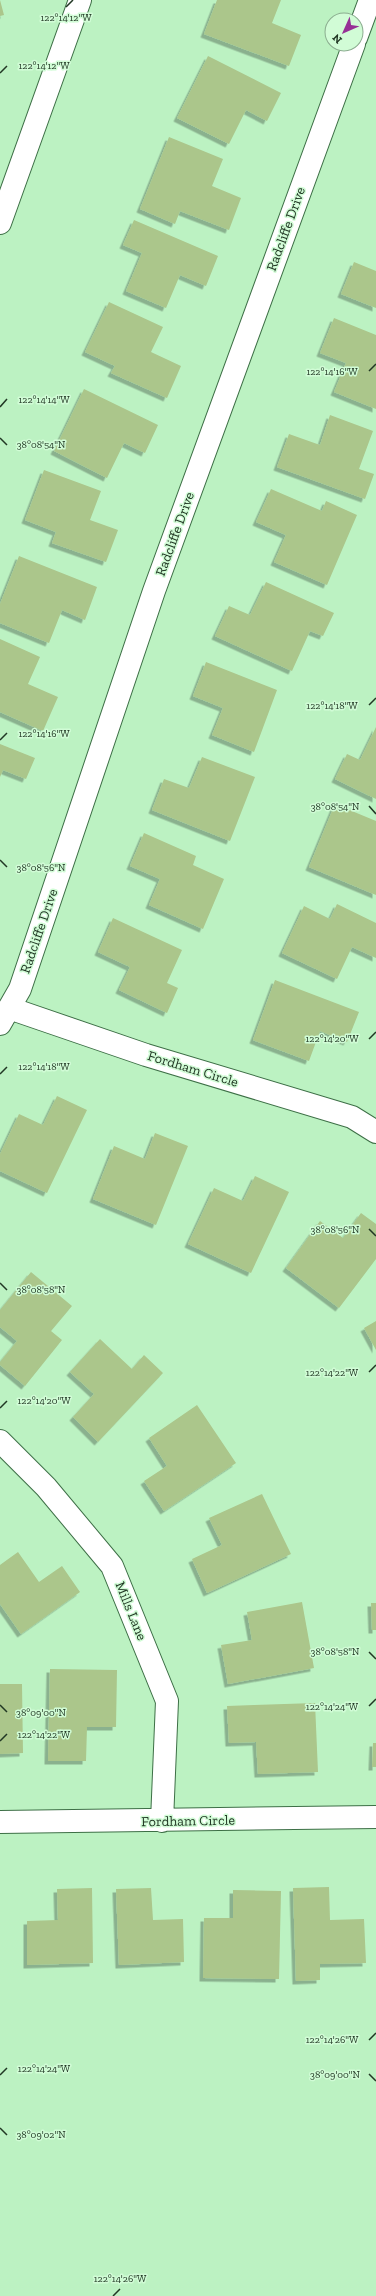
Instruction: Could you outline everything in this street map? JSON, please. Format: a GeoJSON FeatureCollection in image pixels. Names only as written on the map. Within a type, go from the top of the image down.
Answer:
{"type":"FeatureCollection","features":[{"type":"Feature","properties":{"kind":"street"},"geometry":{"type":"LineString","coordinates":[[0,223],[80,0]]}},
{"type":"Feature","properties":{"kind":"street"},"geometry":{"type":"LineString","coordinates":[[364,16],[370,0]]}},
{"type":"Feature","properties":{"kind":"street","name":"Radcliffe Drive"},"geometry":{"type":"LineString","coordinates":[[4,1016],[20,989],[154,591],[351,52]]}},
{"type":"Feature","properties":{"kind":"street","name":"Fordham Circle"},"geometry":{"type":"LineString","coordinates":[[4,1016],[146,1055],[374,1124]]}},
{"type":"Feature","properties":{"kind":"street","name":"Mills Lane"},"geometry":{"type":"LineString","coordinates":[[0,1441],[46,1487],[112,1566],[167,1701],[162,1821]]}},
{"type":"Feature","properties":{"kind":"street","name":"Fordham Circle"},"geometry":{"type":"LineString","coordinates":[[0,1822],[376,1817]]}},
{"type":"Feature","properties":{"kind":"building"},"geometry":{"type":"Polygon","coordinates":[[[0,0],[4,15],[0,16],[0,0]]]}},
{"type":"Feature","properties":{"kind":"building"},"geometry":{"type":"Polygon","coordinates":[[[217,0],[281,0],[272,23],[301,35],[289,66],[204,34],[217,0]]]}},
{"type":"Feature","properties":{"kind":"building"},"geometry":{"type":"Polygon","coordinates":[[[208,56],[281,93],[267,121],[246,110],[229,144],[177,118],[208,56]]]}},
{"type":"Feature","properties":{"kind":"building"},"geometry":{"type":"Polygon","coordinates":[[[169,137],[223,159],[212,186],[241,198],[229,230],[180,211],[175,224],[140,209],[169,137]]]}},
{"type":"Feature","properties":{"kind":"building"},"geometry":{"type":"Polygon","coordinates":[[[134,220],[218,256],[206,286],[180,275],[166,308],[126,291],[142,253],[123,245],[134,220]]]}},
{"type":"Feature","properties":{"kind":"building"},"geometry":{"type":"Polygon","coordinates":[[[354,262],[376,271],[376,308],[341,294],[354,262]]]}},
{"type":"Feature","properties":{"kind":"building"},"geometry":{"type":"Polygon","coordinates":[[[109,302],[163,327],[151,352],[181,366],[167,398],[111,373],[115,366],[85,352],[109,302]]]}},
{"type":"Feature","properties":{"kind":"building"},"geometry":{"type":"Polygon","coordinates":[[[334,318],[376,335],[376,409],[334,392],[346,363],[320,353],[334,318]]]}},
{"type":"Feature","properties":{"kind":"building"},"geometry":{"type":"Polygon","coordinates":[[[84,389],[158,425],[145,453],[124,443],[107,478],[54,451],[84,389]]]}},
{"type":"Feature","properties":{"kind":"building"},"geometry":{"type":"Polygon","coordinates":[[[330,415],[373,431],[359,469],[374,474],[365,499],[277,467],[289,434],[320,445],[330,415]]]}},
{"type":"Feature","properties":{"kind":"building"},"geometry":{"type":"Polygon","coordinates":[[[44,470],[101,491],[90,520],[118,530],[106,562],[52,543],[56,532],[25,520],[44,470]]]}},
{"type":"Feature","properties":{"kind":"building"},"geometry":{"type":"Polygon","coordinates":[[[271,489],[322,511],[326,501],[357,515],[327,585],[274,562],[286,535],[256,522],[271,489]]]}},
{"type":"Feature","properties":{"kind":"building"},"geometry":{"type":"Polygon","coordinates":[[[19,556],[97,587],[85,620],[62,610],[49,643],[0,623],[0,604],[19,556]]]}},
{"type":"Feature","properties":{"kind":"building"},"geometry":{"type":"Polygon","coordinates":[[[266,582],[334,613],[323,636],[310,631],[292,671],[215,636],[229,606],[250,615],[266,582]]]}},
{"type":"Feature","properties":{"kind":"building"},"geometry":{"type":"Polygon","coordinates":[[[0,639],[40,657],[28,684],[58,697],[43,731],[0,712],[0,639]]]}},
{"type":"Feature","properties":{"kind":"building"},"geometry":{"type":"Polygon","coordinates":[[[206,662],[277,690],[254,752],[212,735],[223,708],[193,696],[206,662]]]}},
{"type":"Feature","properties":{"kind":"building"},"geometry":{"type":"Polygon","coordinates":[[[376,727],[376,799],[335,779],[347,754],[360,760],[376,727]]]}},
{"type":"Feature","properties":{"kind":"building"},"geometry":{"type":"Polygon","coordinates":[[[0,744],[35,758],[26,779],[3,770],[0,777],[0,744]]]}},
{"type":"Feature","properties":{"kind":"building"},"geometry":{"type":"Polygon","coordinates":[[[202,757],[255,777],[230,841],[152,810],[164,779],[189,788],[202,757]]]}},
{"type":"Feature","properties":{"kind":"building"},"geometry":{"type":"Polygon","coordinates":[[[335,804],[376,821],[376,895],[309,867],[335,804]]]}},
{"type":"Feature","properties":{"kind":"building"},"geometry":{"type":"Polygon","coordinates":[[[144,833],[196,856],[193,865],[224,879],[203,929],[149,905],[160,879],[130,866],[144,833]]]}},
{"type":"Feature","properties":{"kind":"building"},"geometry":{"type":"Polygon","coordinates":[[[337,904],[376,923],[376,958],[352,947],[337,979],[282,953],[304,906],[330,919],[337,904]]]}},
{"type":"Feature","properties":{"kind":"building"},"geometry":{"type":"Polygon","coordinates":[[[113,918],[182,950],[167,983],[178,988],[167,1013],[119,990],[130,967],[98,952],[113,918]]]}},
{"type":"Feature","properties":{"kind":"building"},"geometry":{"type":"Polygon","coordinates":[[[275,980],[359,1012],[347,1042],[320,1031],[309,1061],[253,1040],[275,980]]]}},
{"type":"Feature","properties":{"kind":"building"},"geometry":{"type":"Polygon","coordinates":[[[57,1096],[87,1110],[47,1193],[0,1171],[0,1154],[19,1114],[43,1125],[57,1096]]]}},
{"type":"Feature","properties":{"kind":"building"},"geometry":{"type":"Polygon","coordinates":[[[155,1133],[188,1146],[156,1225],[93,1199],[114,1146],[145,1159],[155,1133]]]}},
{"type":"Feature","properties":{"kind":"building"},"geometry":{"type":"Polygon","coordinates":[[[255,1176],[289,1192],[251,1273],[188,1244],[214,1188],[243,1201],[255,1176]]]}},
{"type":"Feature","properties":{"kind":"building"},"geometry":{"type":"Polygon","coordinates":[[[361,1213],[376,1224],[376,1259],[339,1308],[286,1268],[320,1221],[343,1238],[361,1213]]]}},
{"type":"Feature","properties":{"kind":"building"},"geometry":{"type":"Polygon","coordinates":[[[31,1272],[72,1306],[51,1331],[62,1340],[25,1386],[0,1365],[0,1362],[17,1341],[0,1327],[0,1310],[31,1272]]]}},
{"type":"Feature","properties":{"kind":"building"},"geometry":{"type":"Polygon","coordinates":[[[376,1321],[376,1350],[364,1328],[376,1321]]]}},
{"type":"Feature","properties":{"kind":"building"},"geometry":{"type":"Polygon","coordinates":[[[100,1339],[132,1369],[144,1355],[163,1373],[98,1442],[73,1417],[94,1394],[70,1372],[100,1339]]]}},
{"type":"Feature","properties":{"kind":"building"},"geometry":{"type":"Polygon","coordinates":[[[197,1405],[236,1463],[164,1511],[144,1481],[167,1466],[149,1438],[197,1405]]]}},
{"type":"Feature","properties":{"kind":"building"},"geometry":{"type":"Polygon","coordinates":[[[262,1494],[291,1554],[207,1593],[192,1559],[222,1545],[209,1518],[262,1494]]]}},
{"type":"Feature","properties":{"kind":"building"},"geometry":{"type":"Polygon","coordinates":[[[18,1552],[39,1582],[62,1566],[80,1592],[21,1634],[0,1604],[0,1565],[18,1552]]]}},
{"type":"Feature","properties":{"kind":"building"},"geometry":{"type":"Polygon","coordinates":[[[302,1602],[314,1668],[228,1684],[221,1645],[252,1640],[247,1612],[302,1602]]]}},
{"type":"Feature","properties":{"kind":"building"},"geometry":{"type":"Polygon","coordinates":[[[371,1603],[376,1603],[376,1630],[372,1630],[371,1603]]]}},
{"type":"Feature","properties":{"kind":"building"},"geometry":{"type":"Polygon","coordinates":[[[50,1669],[117,1670],[116,1727],[87,1727],[86,1761],[48,1761],[50,1669]]]}},
{"type":"Feature","properties":{"kind":"building"},"geometry":{"type":"Polygon","coordinates":[[[0,1684],[22,1684],[23,1753],[0,1754],[0,1684]]]}},
{"type":"Feature","properties":{"kind":"building"},"geometry":{"type":"Polygon","coordinates":[[[315,1703],[318,1772],[258,1774],[256,1742],[229,1743],[227,1706],[315,1703]]]}},
{"type":"Feature","properties":{"kind":"building"},"geometry":{"type":"Polygon","coordinates":[[[373,1743],[376,1743],[376,1767],[372,1767],[373,1743]]]}},
{"type":"Feature","properties":{"kind":"building"},"geometry":{"type":"Polygon","coordinates":[[[329,1887],[330,1920],[364,1919],[366,1963],[320,1964],[320,1980],[296,1981],[293,1888],[329,1887]]]}},
{"type":"Feature","properties":{"kind":"building"},"geometry":{"type":"Polygon","coordinates":[[[92,1888],[93,1963],[27,1965],[27,1921],[58,1920],[57,1889],[92,1888]]]}},
{"type":"Feature","properties":{"kind":"building"},"geometry":{"type":"Polygon","coordinates":[[[151,1888],[153,1920],[183,1919],[184,1962],[119,1965],[116,1889],[151,1888]]]}},
{"type":"Feature","properties":{"kind":"building"},"geometry":{"type":"Polygon","coordinates":[[[233,1890],[281,1891],[279,1979],[203,1978],[204,1918],[233,1918],[233,1890]]]}}]}
